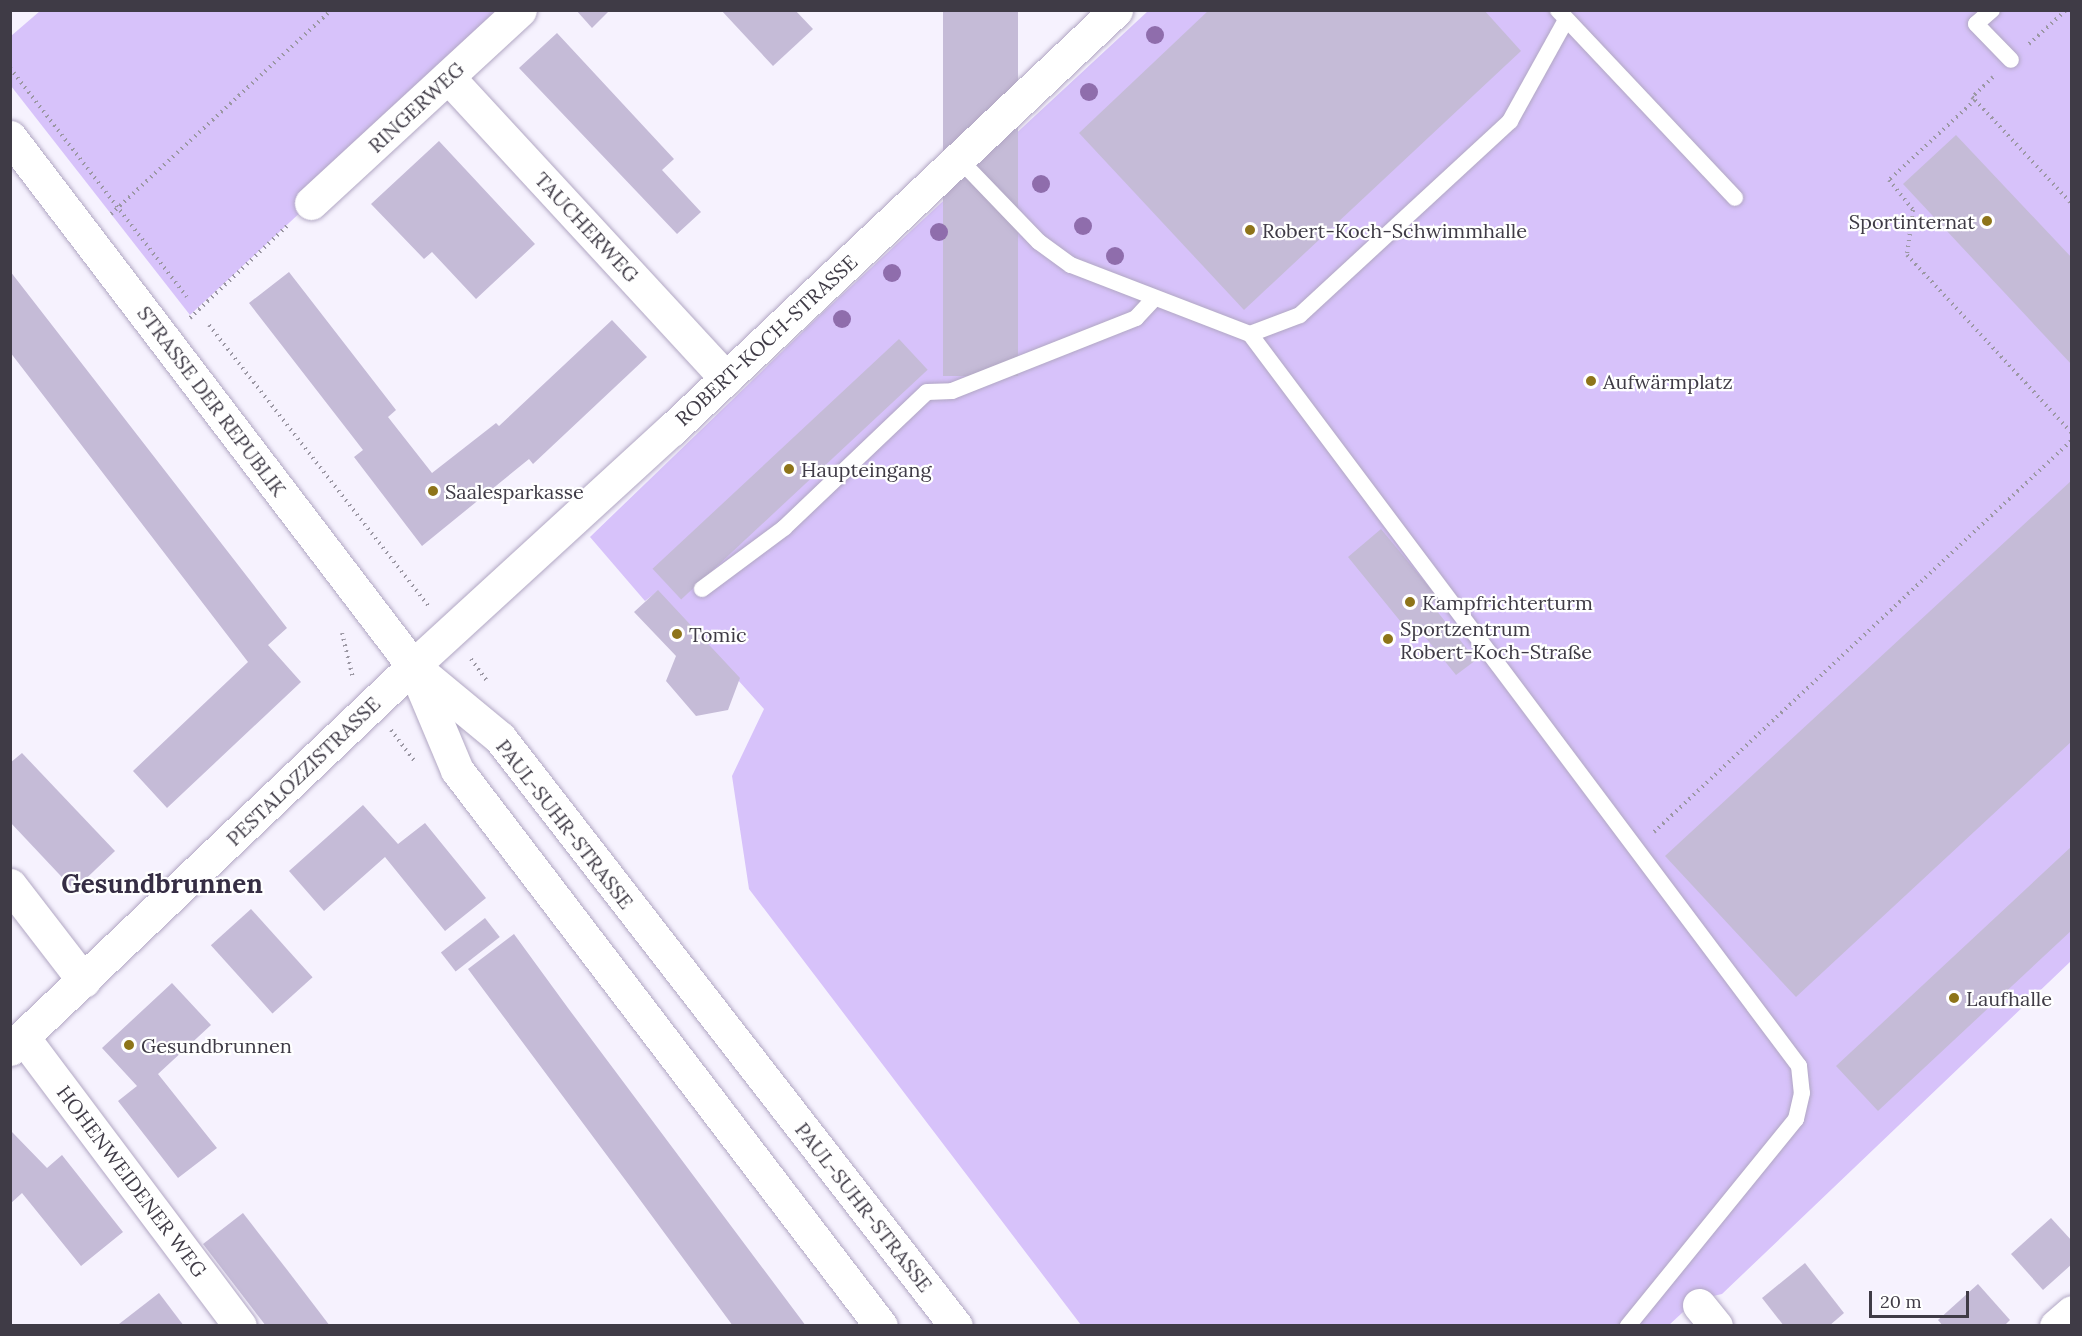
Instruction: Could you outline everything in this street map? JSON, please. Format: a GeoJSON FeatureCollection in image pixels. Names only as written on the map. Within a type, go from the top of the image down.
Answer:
{"type":"FeatureCollection","features":[{"type":"Feature","properties":{"kind":"street","name":"RINGERWEG"},"geometry":{"type":"LineString","coordinates":[[311,203],[520,10]]}},
{"type":"Feature","properties":{"kind":"street","name":"ROBERT-KOCH-STRASSE"},"geometry":{"type":"LineString","coordinates":[[413,666],[726,378],[1116,10]]}},
{"type":"Feature","properties":{"kind":"street","name":"TAUCHERWEG"},"geometry":{"type":"LineString","coordinates":[[448,77],[726,378]]}},
{"type":"Feature","properties":{"kind":"street","name":"STRASSE DER REPUBLIK"},"geometry":{"type":"LineString","coordinates":[[10,137],[413,666]]}},
{"type":"Feature","properties":{"kind":"street","name":"PESTALOZZISTRASSE"},"geometry":{"type":"LineString","coordinates":[[17,1043],[413,666]]}},
{"type":"Feature","properties":{"kind":"street"},"geometry":{"type":"LineString","coordinates":[[413,666],[457,770],[881,1326]]}},
{"type":"Feature","properties":{"kind":"street","name":"PAUL-SUHR-STRASSE"},"geometry":{"type":"LineString","coordinates":[[413,666],[500,738],[956,1326]]}},
{"type":"Feature","properties":{"kind":"street"},"geometry":{"type":"LineString","coordinates":[[10,885],[84,981]]}},
{"type":"Feature","properties":{"kind":"street","name":"HOHENWEIDENER WEG"},"geometry":{"type":"LineString","coordinates":[[17,1043],[240,1326]]}},
{"type":"Feature","properties":{"kind":"street"},"geometry":{"type":"LineString","coordinates":[[2056,1326],[2072,1312]]}},
{"type":"Feature","properties":{"kind":"lane"},"geometry":{"type":"LineString","coordinates":[[1992,10],[1976,24],[2011,60]]}},
{"type":"Feature","properties":{"kind":"lane"},"geometry":{"type":"LineString","coordinates":[[1250,334],[1300,315],[1510,121],[1562,15],[1735,198]]}},
{"type":"Feature","properties":{"kind":"lane"},"geometry":{"type":"LineString","coordinates":[[959,159],[1039,242],[1071,265],[1154,300],[1250,334],[1638,847],[1799,1066],[1802,1093],[1796,1119],[1628,1326]]}},
{"type":"Feature","properties":{"kind":"lane"},"geometry":{"type":"LineString","coordinates":[[702,589],[784,528],[927,392],[952,391],[1095,335],[1136,318],[1154,300]]}},
{"type":"Feature","properties":{"kind":"path"},"geometry":{"type":"LineString","coordinates":[[86,236],[331,10]]}},
{"type":"Feature","properties":{"kind":"path"},"geometry":{"type":"LineString","coordinates":[[2066,10],[1972,97],[2072,204]]}},
{"type":"Feature","properties":{"kind":"path"},"geometry":{"type":"LineString","coordinates":[[10,68],[187,297]]}},
{"type":"Feature","properties":{"kind":"path"},"geometry":{"type":"LineString","coordinates":[[1975,100],[1889,180],[1913,210],[1907,255],[2072,433]]}},
{"type":"Feature","properties":{"kind":"path"},"geometry":{"type":"LineString","coordinates":[[198,311],[311,203]]}},
{"type":"Feature","properties":{"kind":"path"},"geometry":{"type":"LineString","coordinates":[[1638,847],[2072,440]]}},
{"type":"Feature","properties":{"kind":"path"},"geometry":{"type":"LineString","coordinates":[[338,627],[345,636],[352,677],[420,769]]}},
{"type":"Feature","properties":{"kind":"shaded area"},"geometry":{"type":"Polygon","coordinates":[[[40,11],[517,11],[190,315],[11,86],[11,36],[40,11]]]}},
{"type":"Feature","properties":{"kind":"shaded area","name":"Sportzentrum Robert-Koch-Straße"},"geometry":{"type":"Polygon","coordinates":[[[1148,11],[2071,11],[2071,961],[1722,1294],[1696,1300],[1669,1325],[1081,1325],[749,889],[732,776],[764,709],[658,591],[645,601],[590,537],[817,318],[1148,11]]]}},
{"type":"Feature","properties":{"kind":"building"},"geometry":{"type":"Polygon","coordinates":[[[576,10],[610,10],[592,28],[576,10]]]}},
{"type":"Feature","properties":{"kind":"building"},"geometry":{"type":"Polygon","coordinates":[[[721,10],[795,10],[813,29],[773,66],[721,10]]]}},
{"type":"Feature","properties":{"kind":"building"},"geometry":{"type":"Polygon","coordinates":[[[943,10],[1018,10],[1018,376],[943,376],[943,10]]]}},
{"type":"Feature","properties":{"kind":"building","name":"Robert-Koch-Schwimmhalle"},"geometry":{"type":"Polygon","coordinates":[[[1209,10],[1484,10],[1521,51],[1244,310],[1079,133],[1209,10]]]}},
{"type":"Feature","properties":{"kind":"building"},"geometry":{"type":"Polygon","coordinates":[[[557,33],[674,159],[662,170],[701,212],[677,234],[519,68],[557,33]]]}},
{"type":"Feature","properties":{"kind":"building","name":"Sportinternat"},"geometry":{"type":"Polygon","coordinates":[[[1956,135],[2072,258],[2072,365],[1903,184],[1956,135]]]}},
{"type":"Feature","properties":{"kind":"building"},"geometry":{"type":"Polygon","coordinates":[[[439,141],[535,244],[476,299],[432,252],[424,259],[371,204],[439,141]]]}},
{"type":"Feature","properties":{"kind":"building"},"geometry":{"type":"Polygon","coordinates":[[[10,271],[287,628],[268,645],[301,682],[167,808],[133,771],[248,662],[10,352],[10,271]]]}},
{"type":"Feature","properties":{"kind":"building"},"geometry":{"type":"Polygon","coordinates":[[[289,272],[396,410],[388,417],[432,473],[496,423],[499,426],[612,320],[647,357],[533,464],[529,459],[422,546],[354,457],[363,450],[249,303],[289,272]]]}},
{"type":"Feature","properties":{"kind":"building","name":"Haupteingang"},"geometry":{"type":"Polygon","coordinates":[[[899,339],[928,370],[681,600],[653,569],[899,339]]]}},
{"type":"Feature","properties":{"kind":"building"},"geometry":{"type":"Polygon","coordinates":[[[2072,480],[2072,741],[1796,997],[1665,856],[2072,480]]]}},
{"type":"Feature","properties":{"kind":"building","name":"Kampfrichterturm"},"geometry":{"type":"Polygon","coordinates":[[[1381,529],[1439,599],[1432,605],[1476,660],[1456,675],[1412,621],[1405,627],[1348,557],[1381,529]]]}},
{"type":"Feature","properties":{"kind":"building","name":"Tomic"},"geometry":{"type":"Polygon","coordinates":[[[658,590],[740,678],[728,710],[696,716],[666,681],[676,656],[634,612],[658,590]]]}},
{"type":"Feature","properties":{"kind":"building"},"geometry":{"type":"Polygon","coordinates":[[[22,753],[115,851],[74,890],[10,822],[10,763],[22,753]]]}},
{"type":"Feature","properties":{"kind":"building"},"geometry":{"type":"Polygon","coordinates":[[[363,805],[398,844],[425,823],[486,898],[445,931],[385,857],[324,911],[289,871],[363,805]]]}},
{"type":"Feature","properties":{"kind":"building","name":"Laufhalle"},"geometry":{"type":"Polygon","coordinates":[[[2072,846],[2072,930],[1878,1111],[1836,1066],[2072,846]]]}},
{"type":"Feature","properties":{"kind":"building"},"geometry":{"type":"Polygon","coordinates":[[[251,909],[313,977],[272,1014],[211,945],[251,909]]]}},
{"type":"Feature","properties":{"kind":"building"},"geometry":{"type":"Polygon","coordinates":[[[485,918],[500,937],[456,971],[441,952],[485,918]]]}},
{"type":"Feature","properties":{"kind":"building"},"geometry":{"type":"Polygon","coordinates":[[[514,934],[806,1326],[733,1326],[468,969],[514,934]]]}},
{"type":"Feature","properties":{"kind":"building"},"geometry":{"type":"Polygon","coordinates":[[[172,983],[211,1025],[158,1074],[217,1148],[178,1178],[118,1101],[137,1086],[102,1048],[172,983]]]}},
{"type":"Feature","properties":{"kind":"building"},"geometry":{"type":"Polygon","coordinates":[[[12,1132],[47,1168],[62,1155],[123,1232],[81,1266],[22,1193],[10,1204],[12,1132]]]}},
{"type":"Feature","properties":{"kind":"building"},"geometry":{"type":"Polygon","coordinates":[[[243,1213],[330,1326],[266,1326],[203,1244],[243,1213]]]}},
{"type":"Feature","properties":{"kind":"building"},"geometry":{"type":"Polygon","coordinates":[[[2051,1218],[2072,1241],[2072,1264],[2043,1290],[2011,1254],[2051,1218]]]}},
{"type":"Feature","properties":{"kind":"building"},"geometry":{"type":"Polygon","coordinates":[[[1805,1263],[1844,1313],[1829,1326],[1784,1326],[1762,1298],[1805,1263]]]}},
{"type":"Feature","properties":{"kind":"building"},"geometry":{"type":"Polygon","coordinates":[[[1978,1284],[2010,1320],[2004,1326],[1943,1326],[1938,1320],[1978,1284]]]}},
{"type":"Feature","properties":{"kind":"building"},"geometry":{"type":"Polygon","coordinates":[[[159,1293],[184,1326],[120,1326],[119,1324],[159,1293]]]}},
{"type":"Feature","properties":{"kind":"place","name":"Sportinternat"},"geometry":{"type":"Point","coordinates":[1987,221]}},
{"type":"Feature","properties":{"kind":"place","name":"Robert-Koch-Schwimmhalle"},"geometry":{"type":"Point","coordinates":[1250,230]}},
{"type":"Feature","properties":{"kind":"place","name":"Aufwärmplatz"},"geometry":{"type":"Point","coordinates":[1591,381]}},
{"type":"Feature","properties":{"kind":"place","name":"Haupteingang"},"geometry":{"type":"Point","coordinates":[789,469]}},
{"type":"Feature","properties":{"kind":"place","name":"Saalesparkasse"},"geometry":{"type":"Point","coordinates":[433,491]}},
{"type":"Feature","properties":{"kind":"place","name":"Kampfrichterturm"},"geometry":{"type":"Point","coordinates":[1410,602]}},
{"type":"Feature","properties":{"kind":"place","name":"Tomic"},"geometry":{"type":"Point","coordinates":[677,634]}},
{"type":"Feature","properties":{"kind":"place","name":"Sportzentrum Robert-Koch-Straße"},"geometry":{"type":"Point","coordinates":[1388,639]}},
{"type":"Feature","properties":{"kind":"place","name":"Laufhalle"},"geometry":{"type":"Point","coordinates":[1954,998]}},
{"type":"Feature","properties":{"kind":"place","name":"Gesundbrunnen"},"geometry":{"type":"Point","coordinates":[129,1045]}},
{"type":"Feature","properties":{"kind":"district","name":"Gesundbrunnen"},"geometry":{"type":"Point","coordinates":[162,884]}}]}
